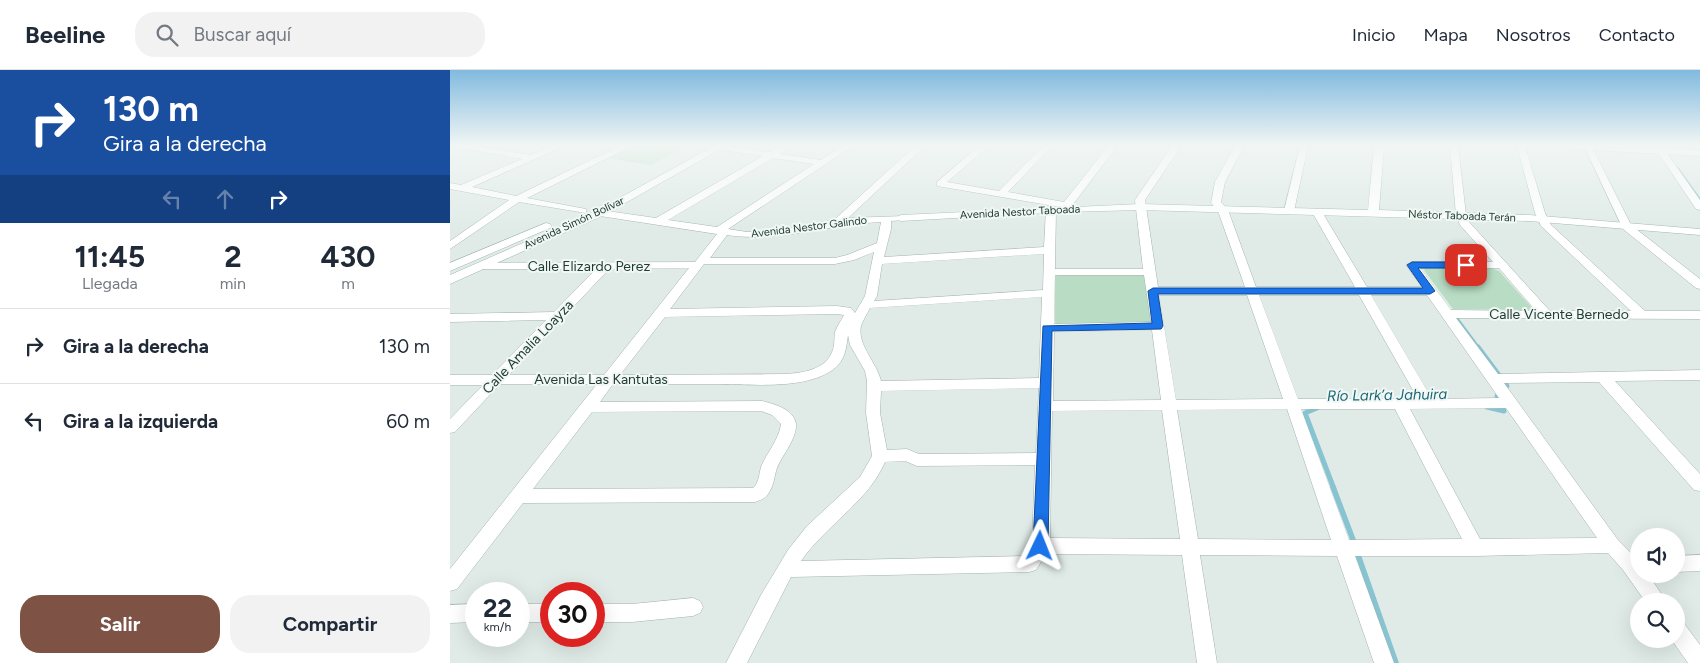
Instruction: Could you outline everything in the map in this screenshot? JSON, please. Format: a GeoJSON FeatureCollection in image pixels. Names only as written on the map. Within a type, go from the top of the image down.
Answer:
{"type":"FeatureCollection","features":[{"type":"Feature","properties":{"kind":"street"},"geometry":{"type":"LineString","coordinates":[[450,193],[496,174]]}},
{"type":"Feature","properties":{"kind":"street"},"geometry":{"type":"LineString","coordinates":[[450,246],[518,199],[571,174]]}},
{"type":"Feature","properties":{"kind":"street","name":"Avenida Simón Bolívar"},"geometry":{"type":"LineString","coordinates":[[451,266],[582,210],[651,174]]}},
{"type":"Feature","properties":{"kind":"street","name":"Avenida Simón Bolívar"},"geometry":{"type":"LineString","coordinates":[[450,280],[600,213],[672,174]]}},
{"type":"Feature","properties":{"kind":"street"},"geometry":{"type":"LineString","coordinates":[[657,222],[740,174]]}},
{"type":"Feature","properties":{"kind":"street"},"geometry":{"type":"LineString","coordinates":[[450,583],[458,563],[517,496],[723,233],[722,227],[807,174]]}},
{"type":"Feature","properties":{"kind":"street"},"geometry":{"type":"LineString","coordinates":[[836,224],[889,174]]}},
{"type":"Feature","properties":{"kind":"street"},"geometry":{"type":"LineString","coordinates":[[952,174],[940,184],[1001,194],[1060,208]]}},
{"type":"Feature","properties":{"kind":"street"},"geometry":{"type":"LineString","coordinates":[[1001,194],[1021,174]]}},
{"type":"Feature","properties":{"kind":"street"},"geometry":{"type":"LineString","coordinates":[[787,569],[1029,564],[1040,546],[1050,250],[1060,208],[1089,174]]}},
{"type":"Feature","properties":{"kind":"street"},"geometry":{"type":"LineString","coordinates":[[1158,174],[1140,200],[1140,207],[1207,663]]}},
{"type":"Feature","properties":{"kind":"street"},"geometry":{"type":"LineString","coordinates":[[1225,174],[1220,182],[1216,203],[1223,210],[1384,663]]}},
{"type":"Feature","properties":{"kind":"street"},"geometry":{"type":"LineString","coordinates":[[1289,211],[1297,174]]}},
{"type":"Feature","properties":{"kind":"street"},"geometry":{"type":"LineString","coordinates":[[1373,213],[1377,174]]}},
{"type":"Feature","properties":{"kind":"street"},"geometry":{"type":"LineString","coordinates":[[1457,174],[1461,215],[1464,222],[1546,314]]}},
{"type":"Feature","properties":{"kind":"street"},"geometry":{"type":"LineString","coordinates":[[1529,174],[1542,219],[1546,226],[1641,314]]}},
{"type":"Feature","properties":{"kind":"street"},"geometry":{"type":"LineString","coordinates":[[1601,174],[1627,227],[1700,284]]}},
{"type":"Feature","properties":{"kind":"street"},"geometry":{"type":"LineString","coordinates":[[1677,174],[1700,208]]}},
{"type":"Feature","properties":{"kind":"street"},"geometry":{"type":"LineString","coordinates":[[450,186],[600,213]]}},
{"type":"Feature","properties":{"kind":"street","name":"Avenida Nestor Taboada"},"geometry":{"type":"LineString","coordinates":[[893,218],[1060,208],[1140,207],[1223,210]]}},
{"type":"Feature","properties":{"kind":"street","name":"Néstor Taboada Terán"},"geometry":{"type":"LineString","coordinates":[[1223,210],[1461,215],[1542,219],[1700,232]]}},
{"type":"Feature","properties":{"kind":"street"},"geometry":{"type":"LineString","coordinates":[[1317,212],[1428,404]]}},
{"type":"Feature","properties":{"kind":"street","name":"Avenida Nestor Galindo"},"geometry":{"type":"LineString","coordinates":[[600,213],[723,233],[762,234],[853,220],[893,218]]}},
{"type":"Feature","properties":{"kind":"street"},"geometry":{"type":"LineString","coordinates":[[736,663],[787,569],[805,541],[871,475],[880,456],[872,412],[874,386],[872,371],[857,345],[854,334],[855,325],[871,296],[881,244],[886,229],[893,218]]}},
{"type":"Feature","properties":{"kind":"street"},"geometry":{"type":"LineString","coordinates":[[699,263],[835,261],[850,258],[881,244]]}},
{"type":"Feature","properties":{"kind":"street"},"geometry":{"type":"LineString","coordinates":[[877,261],[1050,250]]}},
{"type":"Feature","properties":{"kind":"street","name":"Calle Elizardo Perez"},"geometry":{"type":"LineString","coordinates":[[481,266],[605,266],[699,263]]}},
{"type":"Feature","properties":{"kind":"street"},"geometry":{"type":"LineString","coordinates":[[1501,265],[1412,265],[1612,545],[1630,561]]}},
{"type":"Feature","properties":{"kind":"street","name":"Calle Amalia Loayza"},"geometry":{"type":"LineString","coordinates":[[450,428],[605,266]]}},
{"type":"Feature","properties":{"kind":"street"},"geometry":{"type":"LineString","coordinates":[[1050,272],[1150,272]]}},
{"type":"Feature","properties":{"kind":"street"},"geometry":{"type":"LineString","coordinates":[[1153,291],[1430,291]]}},
{"type":"Feature","properties":{"kind":"street"},"geometry":{"type":"LineString","coordinates":[[866,305],[1048,293]]}},
{"type":"Feature","properties":{"kind":"street","name":"Avenida Las Kantutas"},"geometry":{"type":"LineString","coordinates":[[450,380],[785,379],[800,377],[828,367],[835,361],[839,352],[842,329],[850,316],[847,310],[661,312]]}},
{"type":"Feature","properties":{"kind":"street","name":"Calle Vicente Bernedo"},"geometry":{"type":"LineString","coordinates":[[1447,314],[1700,315]]}},
{"type":"Feature","properties":{"kind":"street"},"geometry":{"type":"LineString","coordinates":[[450,318],[558,316]]}},
{"type":"Feature","properties":{"kind":"street"},"geometry":{"type":"LineString","coordinates":[[1047,328],[1158,326]]}},
{"type":"Feature","properties":{"kind":"street"},"geometry":{"type":"LineString","coordinates":[[1494,379],[1700,375]]}},
{"type":"Feature","properties":{"kind":"street"},"geometry":{"type":"LineString","coordinates":[[1604,378],[1700,485]]}},
{"type":"Feature","properties":{"kind":"street"},"geometry":{"type":"LineString","coordinates":[[874,386],[1045,383]]}},
{"type":"Feature","properties":{"kind":"street"},"geometry":{"type":"LineString","coordinates":[[1045,406],[1511,403]]}},
{"type":"Feature","properties":{"kind":"street"},"geometry":{"type":"LineString","coordinates":[[1400,404],[1476,548]]}},
{"type":"Feature","properties":{"kind":"street"},"geometry":{"type":"LineString","coordinates":[[517,496],[760,494],[773,459],[784,441],[789,428],[787,419],[781,413],[762,406],[586,407]]}},
{"type":"Feature","properties":{"kind":"street"},"geometry":{"type":"LineString","coordinates":[[880,456],[907,455],[917,460],[1044,459]]}},
{"type":"Feature","properties":{"kind":"street"},"geometry":{"type":"LineString","coordinates":[[1040,546],[1476,548],[1612,545]]}},
{"type":"Feature","properties":{"kind":"street"},"geometry":{"type":"LineString","coordinates":[[1685,564],[1700,563]]}},
{"type":"Feature","properties":{"kind":"street"},"geometry":{"type":"LineString","coordinates":[[605,613],[632,613],[693,607]]}},
{"type":"Feature","properties":{"kind":"street"},"geometry":{"type":"LineString","coordinates":[[450,614],[465,614]]}},
{"type":"Feature","properties":{"kind":"street"},"geometry":{"type":"LineString","coordinates":[[1685,641],[1700,662]]}},
{"type":"Feature","properties":{"kind":"green space"},"geometry":{"type":"Polygon","coordinates":[[[1426,268],[1492,268],[1499,271],[1532,308],[1530,310],[1453,309],[1424,270],[1426,268]]]}},
{"type":"Feature","properties":{"kind":"green space"},"geometry":{"type":"Polygon","coordinates":[[[1141,274],[1145,276],[1152,322],[1058,324],[1055,322],[1055,276],[1141,274]]]}},
{"type":"Feature","properties":{"kind":"waterway","name":"Río Lark’a Jahuira"},"geometry":{"type":"LineString","coordinates":[[1681,174],[1700,200]]}},
{"type":"Feature","properties":{"kind":"waterway","name":"Río Lark’a Jahuira"},"geometry":{"type":"LineString","coordinates":[[1456,314],[1456,318],[1479,349]]}},
{"type":"Feature","properties":{"kind":"waterway","name":"Río Lark’a Jahuira"},"geometry":{"type":"LineString","coordinates":[[1478,347],[1507,386],[1497,396],[1504,411],[1487,407]]}},
{"type":"Feature","properties":{"kind":"waterway","name":"Río Lark’a Jahuira"},"geometry":{"type":"LineString","coordinates":[[1317,408],[1305,413],[1334,489]]}},
{"type":"Feature","properties":{"kind":"waterway","name":"Río Lark’a Jahuira"},"geometry":{"type":"LineString","coordinates":[[1333,487],[1355,545]]}},
{"type":"Feature","properties":{"kind":"waterway","name":"Río Lark’a Jahuira"},"geometry":{"type":"LineString","coordinates":[[1357,552],[1396,663]]}},
{"type":"Feature","properties":{"kind":"route"},"geometry":{"type":"LineString","coordinates":[[1040,546],[1047,328],[1158,326],[1153,291],[1430,291],[1412,265],[1466,265]]}}]}
